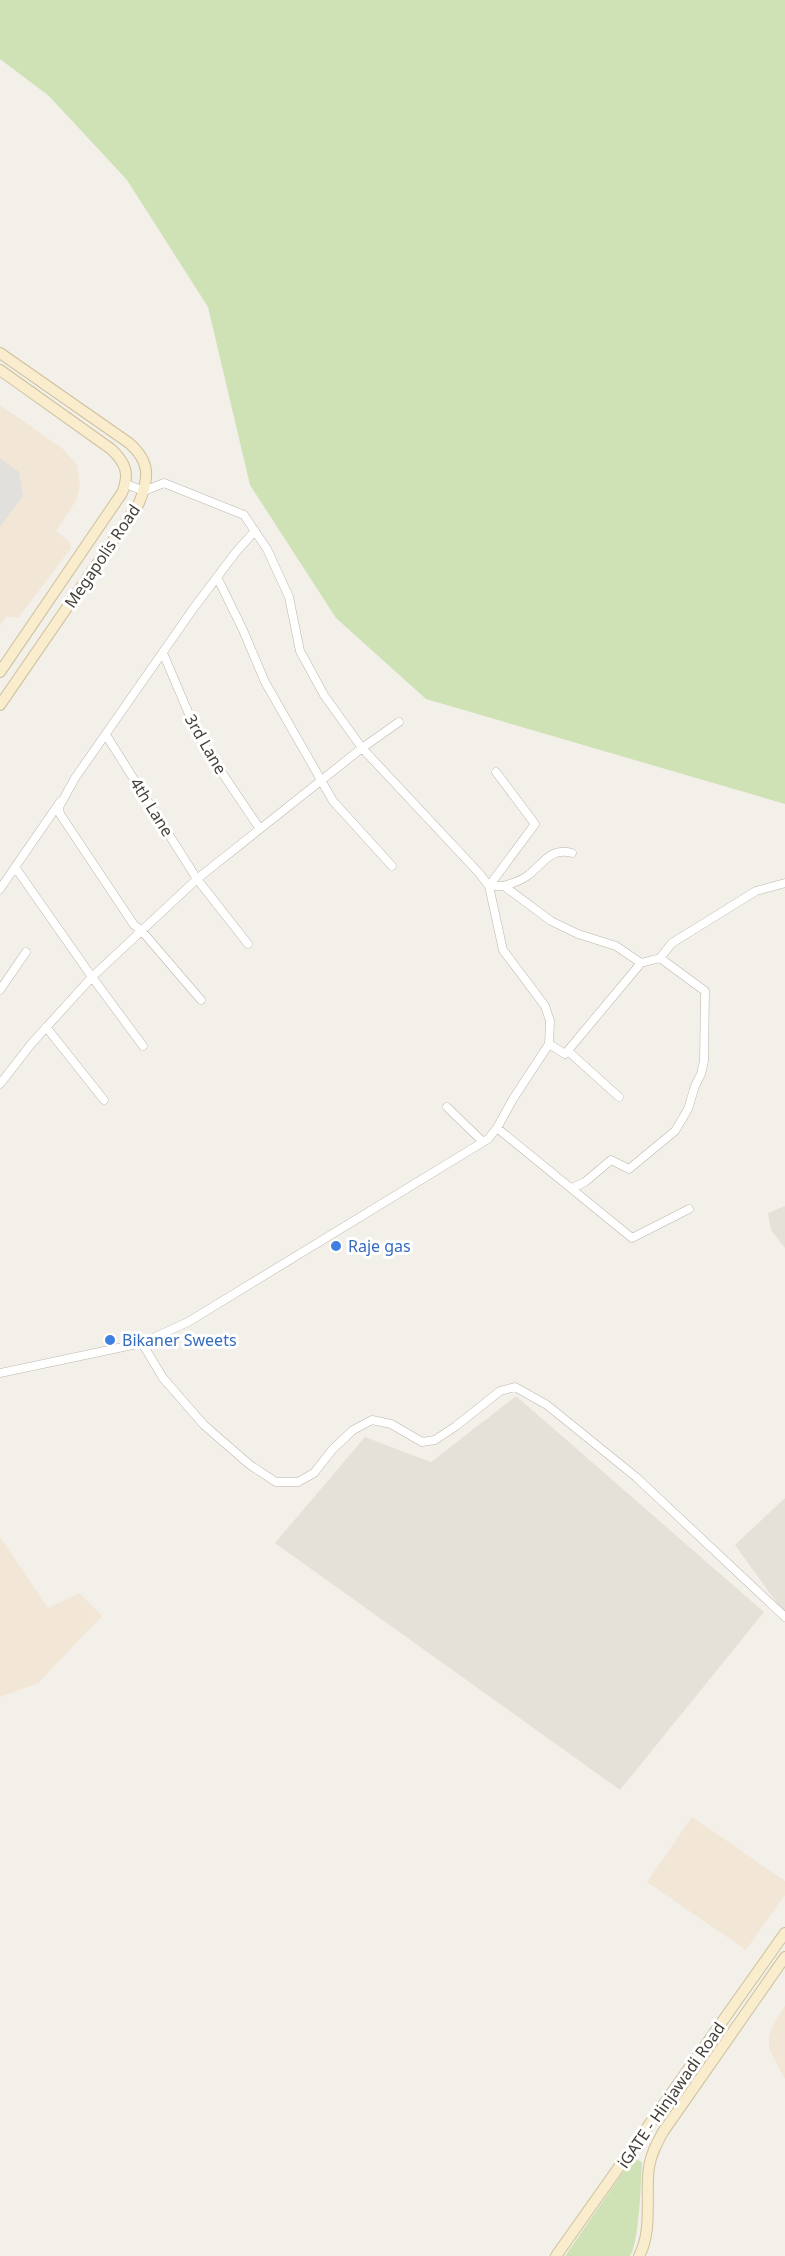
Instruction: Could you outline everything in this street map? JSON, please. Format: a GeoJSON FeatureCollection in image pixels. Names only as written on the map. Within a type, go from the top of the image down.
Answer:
{"type":"FeatureCollection","features":[{"type":"Feature","properties":{"kind":"street","name":"Megapolis Road"},"geometry":{"type":"LineString","coordinates":[[0,353],[137,450],[145,465],[147,475],[139,503],[0,705]]}},
{"type":"Feature","properties":{"kind":"street","name":"Megapolis Road"},"geometry":{"type":"LineString","coordinates":[[0,370],[111,448],[124,463],[127,475],[122,493],[0,672]]}},
{"type":"Feature","properties":{"kind":"street"},"geometry":{"type":"LineString","coordinates":[[0,1372],[142,1343],[188,1322],[483,1142],[497,1128],[549,1044],[550,1021],[545,1006],[503,950],[489,886],[362,748],[324,695],[300,651],[289,597],[267,549],[244,515],[164,483],[144,490],[126,484]]}},
{"type":"Feature","properties":{"kind":"street"},"geometry":{"type":"LineString","coordinates":[[0,889],[217,577],[255,531]]}},
{"type":"Feature","properties":{"kind":"street"},"geometry":{"type":"LineString","coordinates":[[217,577],[265,682],[333,801],[392,866]]}},
{"type":"Feature","properties":{"kind":"street","name":"3rd Lane"},"geometry":{"type":"LineString","coordinates":[[163,653],[194,726],[208,752],[261,828]]}},
{"type":"Feature","properties":{"kind":"street"},"geometry":{"type":"LineString","coordinates":[[1,1082],[92,976],[197,879],[362,748],[399,722]]}},
{"type":"Feature","properties":{"kind":"street","name":"4th Lane"},"geometry":{"type":"LineString","coordinates":[[106,735],[197,879],[248,944]]}},
{"type":"Feature","properties":{"kind":"street"},"geometry":{"type":"LineString","coordinates":[[489,886],[535,824],[496,772]]}},
{"type":"Feature","properties":{"kind":"street"},"geometry":{"type":"LineString","coordinates":[[64,796],[59,807],[60,814],[134,925],[141,930],[201,1000]]}},
{"type":"Feature","properties":{"kind":"street"},"geometry":{"type":"LineString","coordinates":[[489,886],[504,886],[526,878],[555,852],[562,850],[572,853]]}},
{"type":"Feature","properties":{"kind":"street"},"geometry":{"type":"LineString","coordinates":[[15,867],[143,1046]]}},
{"type":"Feature","properties":{"kind":"street"},"geometry":{"type":"LineString","coordinates":[[549,1044],[566,1054],[641,963],[660,958],[672,943],[756,891],[785,883]]}},
{"type":"Feature","properties":{"kind":"street"},"geometry":{"type":"LineString","coordinates":[[504,886],[550,921],[578,934],[616,946],[641,963]]}},
{"type":"Feature","properties":{"kind":"street"},"geometry":{"type":"LineString","coordinates":[[0,990],[26,952]]}},
{"type":"Feature","properties":{"kind":"street"},"geometry":{"type":"LineString","coordinates":[[572,1188],[593,1177],[611,1160],[629,1169],[675,1131],[688,1109],[704,1061],[705,991],[660,958]]}},
{"type":"Feature","properties":{"kind":"street"},"geometry":{"type":"LineString","coordinates":[[46,1027],[104,1100]]}},
{"type":"Feature","properties":{"kind":"street"},"geometry":{"type":"LineString","coordinates":[[568,1050],[619,1097]]}},
{"type":"Feature","properties":{"kind":"street"},"geometry":{"type":"LineString","coordinates":[[447,1107],[483,1142]]}},
{"type":"Feature","properties":{"kind":"street"},"geometry":{"type":"LineString","coordinates":[[497,1128],[632,1238],[689,1209]]}},
{"type":"Feature","properties":{"kind":"street"},"geometry":{"type":"LineString","coordinates":[[142,1343],[163,1378],[204,1425],[250,1465],[276,1482],[298,1482],[314,1473],[352,1430],[372,1420],[391,1424],[422,1442],[435,1440],[500,1391],[515,1387],[547,1405],[636,1477],[785,1617]]}},
{"type":"Feature","properties":{"kind":"street","name":"iGATE - Hinjawadi Road"},"geometry":{"type":"LineString","coordinates":[[556,2256],[785,1933]]}},
{"type":"Feature","properties":{"kind":"street","name":"iGATE - Hinjawadi Road"},"geometry":{"type":"LineString","coordinates":[[639,2256],[645,2239],[650,2158],[663,2132],[785,1957]]}},
{"type":"Feature","properties":{"kind":"street"},"geometry":{"type":"LineString","coordinates":[[634,2147],[650,2158]]}},
{"type":"Feature","properties":{"kind":"shaded area"},"geometry":{"type":"Polygon","coordinates":[[[0,405],[63,449],[77,465],[80,485],[77,499],[56,531],[69,541],[71,548],[19,617],[6,617],[0,626],[0,405]]]}},
{"type":"Feature","properties":{"kind":"shaded area"},"geometry":{"type":"Polygon","coordinates":[[[0,458],[19,472],[23,496],[0,527],[0,458]]]}},
{"type":"Feature","properties":{"kind":"shaded area"},"geometry":{"type":"Polygon","coordinates":[[[785,1206],[785,1248],[771,1230],[768,1213],[785,1206]]]}},
{"type":"Feature","properties":{"kind":"shaded area"},"geometry":{"type":"Polygon","coordinates":[[[516,1396],[764,1612],[620,1790],[275,1543],[365,1437],[431,1462],[516,1396]]]}},
{"type":"Feature","properties":{"kind":"shaded area"},"geometry":{"type":"Polygon","coordinates":[[[785,1498],[785,1614],[735,1545],[785,1498]]]}},
{"type":"Feature","properties":{"kind":"shaded area"},"geometry":{"type":"Polygon","coordinates":[[[0,1537],[48,1608],[79,1593],[102,1616],[38,1683],[0,1697],[0,1537]]]}},
{"type":"Feature","properties":{"kind":"shaded area"},"geometry":{"type":"Polygon","coordinates":[[[692,1817],[785,1881],[785,1895],[746,1950],[647,1882],[692,1817]]]}},
{"type":"Feature","properties":{"kind":"shaded area"},"geometry":{"type":"Polygon","coordinates":[[[785,2006],[785,2079],[769,2049],[769,2036],[776,2019],[785,2006]]]}},
{"type":"Feature","properties":{"kind":"green space"},"geometry":{"type":"Polygon","coordinates":[[[0,0],[785,0],[785,804],[426,699],[336,618],[250,485],[208,307],[127,180],[49,96],[0,59],[0,0]]]}},
{"type":"Feature","properties":{"kind":"green space"},"geometry":{"type":"Polygon","coordinates":[[[636,2159],[642,2162],[640,2197],[636,2239],[630,2256],[565,2256],[631,2161],[636,2159]]]}},
{"type":"Feature","properties":{"kind":"place","name":"Raje gas"},"geometry":{"type":"Point","coordinates":[336,1246]}},
{"type":"Feature","properties":{"kind":"place","name":"Bikaner Sweets"},"geometry":{"type":"Point","coordinates":[110,1340]}}]}
